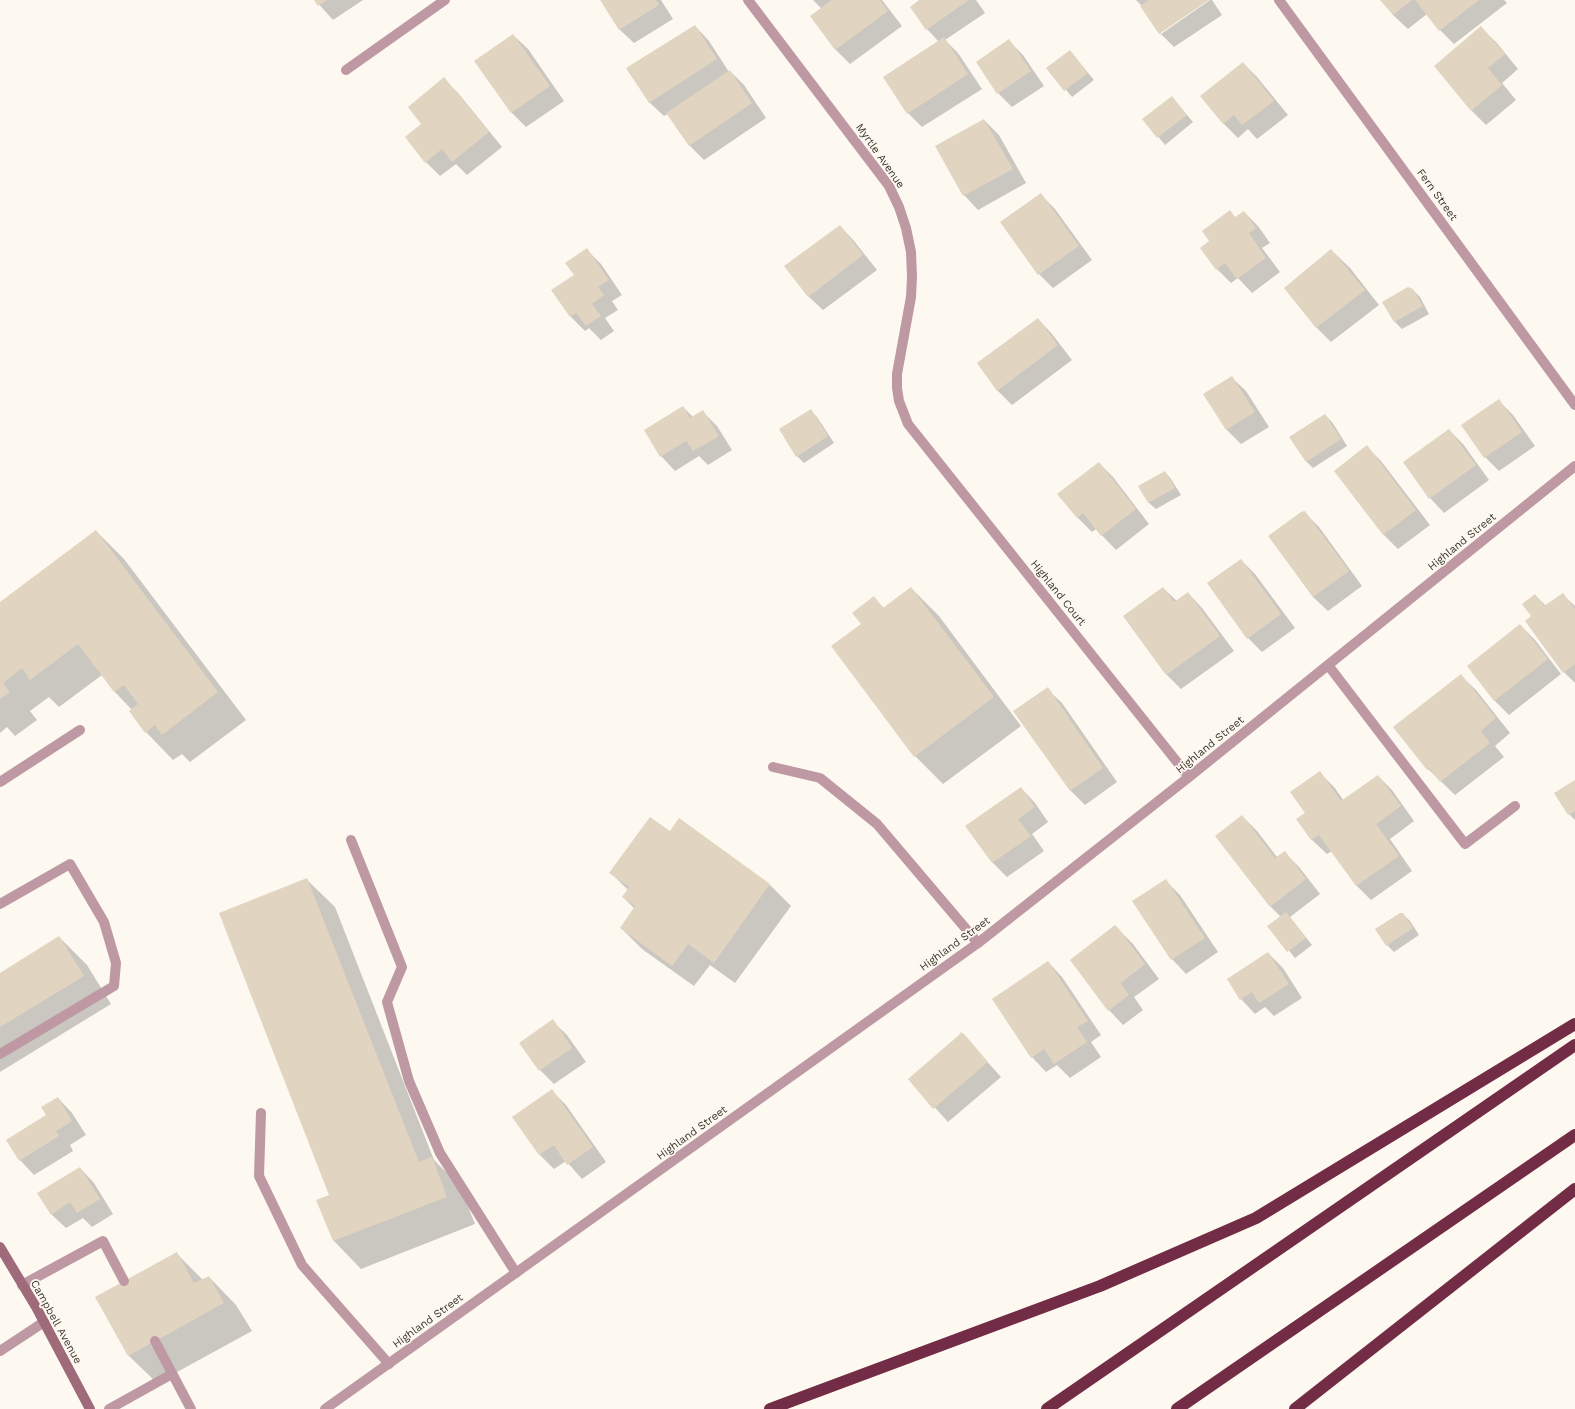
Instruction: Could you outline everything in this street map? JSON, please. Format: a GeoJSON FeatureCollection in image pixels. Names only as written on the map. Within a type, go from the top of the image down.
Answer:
{"type":"FeatureCollection","features":[{"type":"Feature","properties":{"kind":"highway"},"geometry":{"type":"LineString","coordinates":[[770,1409],[1100,1286],[1256,1218],[1575,1024]]}},
{"type":"Feature","properties":{"kind":"highway"},"geometry":{"type":"LineString","coordinates":[[1047,1409],[1575,1045]]}},
{"type":"Feature","properties":{"kind":"highway"},"geometry":{"type":"LineString","coordinates":[[1177,1409],[1575,1135]]}},
{"type":"Feature","properties":{"kind":"highway"},"geometry":{"type":"LineString","coordinates":[[1295,1409],[1575,1189]]}},
{"type":"Feature","properties":{"kind":"main road","name":"Campbell Avenue"},"geometry":{"type":"LineString","coordinates":[[0,1247],[44,1322],[90,1409]]}},
{"type":"Feature","properties":{"kind":"street"},"geometry":{"type":"LineString","coordinates":[[346,70],[445,0]]}},
{"type":"Feature","properties":{"kind":"street","name":"Myrtle Avenue"},"geometry":{"type":"LineString","coordinates":[[748,0],[889,186],[899,206],[906,228],[911,252],[911,297],[897,374],[899,401],[908,424]]}},
{"type":"Feature","properties":{"kind":"street","name":"Fern Street"},"geometry":{"type":"LineString","coordinates":[[1279,0],[1575,405]]}},
{"type":"Feature","properties":{"kind":"street","name":"Highland Court"},"geometry":{"type":"LineString","coordinates":[[908,424],[1189,777]]}},
{"type":"Feature","properties":{"kind":"street","name":"Highland Street"},"geometry":{"type":"LineString","coordinates":[[326,1409],[978,943],[1189,777],[1575,466]]}},
{"type":"Feature","properties":{"kind":"street"},"geometry":{"type":"LineString","coordinates":[[1328,665],[1465,844],[1515,806]]}},
{"type":"Feature","properties":{"kind":"street"},"geometry":{"type":"LineString","coordinates":[[0,782],[80,730]]}},
{"type":"Feature","properties":{"kind":"street"},"geometry":{"type":"LineString","coordinates":[[773,767],[820,778],[877,824],[978,943]]}},
{"type":"Feature","properties":{"kind":"street"},"geometry":{"type":"LineString","coordinates":[[351,840],[402,967],[387,1002],[409,1081],[440,1153],[516,1273]]}},
{"type":"Feature","properties":{"kind":"street"},"geometry":{"type":"LineString","coordinates":[[0,904],[70,864],[104,922],[116,963],[114,986],[0,1054]]}},
{"type":"Feature","properties":{"kind":"street"},"geometry":{"type":"LineString","coordinates":[[261,1113],[259,1176],[302,1265],[389,1364]]}},
{"type":"Feature","properties":{"kind":"street"},"geometry":{"type":"LineString","coordinates":[[22,1285],[103,1241],[124,1281]]}},
{"type":"Feature","properties":{"kind":"street"},"geometry":{"type":"LineString","coordinates":[[0,1351],[44,1322]]}},
{"type":"Feature","properties":{"kind":"street"},"geometry":{"type":"LineString","coordinates":[[155,1341],[191,1409]]}},
{"type":"Feature","properties":{"kind":"street"},"geometry":{"type":"LineString","coordinates":[[109,1409],[172,1374]]}},
{"type":"Feature","properties":{"kind":"building"},"geometry":{"type":"Polygon","coordinates":[[[314,0],[327,0],[318,6],[314,0]]]}},
{"type":"Feature","properties":{"kind":"building"},"geometry":{"type":"Polygon","coordinates":[[[600,0],[656,0],[659,5],[619,30],[600,0]]]}},
{"type":"Feature","properties":{"kind":"building"},"geometry":{"type":"Polygon","coordinates":[[[832,0],[880,0],[888,11],[835,50],[810,16],[832,0]]]}},
{"type":"Feature","properties":{"kind":"building"},"geometry":{"type":"Polygon","coordinates":[[[919,0],[969,0],[926,30],[910,7],[919,0]]]}},
{"type":"Feature","properties":{"kind":"building"},"geometry":{"type":"Polygon","coordinates":[[[1149,0],[1209,0],[1159,34],[1140,6],[1149,0]]]}},
{"type":"Feature","properties":{"kind":"building"},"geometry":{"type":"Polygon","coordinates":[[[1380,0],[1412,0],[1393,15],[1380,0]]]}},
{"type":"Feature","properties":{"kind":"building"},"geometry":{"type":"Polygon","coordinates":[[[1415,0],[1479,0],[1439,31],[1415,0]]]}},
{"type":"Feature","properties":{"kind":"building"},"geometry":{"type":"Polygon","coordinates":[[[695,25],[717,59],[649,103],[626,68],[695,25]]]}},
{"type":"Feature","properties":{"kind":"building"},"geometry":{"type":"Polygon","coordinates":[[[1481,26],[1505,54],[1488,68],[1502,85],[1471,111],[1434,66],[1481,26]]]}},
{"type":"Feature","properties":{"kind":"building"},"geometry":{"type":"Polygon","coordinates":[[[513,34],[550,86],[511,113],[474,61],[513,34]]]}},
{"type":"Feature","properties":{"kind":"building"},"geometry":{"type":"Polygon","coordinates":[[[944,37],[968,74],[907,114],[883,77],[944,37]]]}},
{"type":"Feature","properties":{"kind":"building"},"geometry":{"type":"Polygon","coordinates":[[[1009,39],[1031,71],[997,94],[976,62],[1009,39]]]}},
{"type":"Feature","properties":{"kind":"building"},"geometry":{"type":"Polygon","coordinates":[[[1070,50],[1088,73],[1064,91],[1046,68],[1070,50]]]}},
{"type":"Feature","properties":{"kind":"building"},"geometry":{"type":"Polygon","coordinates":[[[1243,62],[1274,101],[1242,125],[1234,115],[1223,124],[1200,96],[1243,62]]]}},
{"type":"Feature","properties":{"kind":"building"},"geometry":{"type":"Polygon","coordinates":[[[730,70],[752,103],[689,146],[666,113],[730,70]]]}},
{"type":"Feature","properties":{"kind":"building"},"geometry":{"type":"Polygon","coordinates":[[[444,77],[489,132],[452,162],[442,149],[425,163],[405,137],[421,124],[408,107],[444,77]]]}},
{"type":"Feature","properties":{"kind":"building"},"geometry":{"type":"Polygon","coordinates":[[[1172,96],[1187,115],[1157,138],[1142,119],[1172,96]]]}},
{"type":"Feature","properties":{"kind":"building"},"geometry":{"type":"Polygon","coordinates":[[[984,119],[1013,169],[963,196],[935,146],[984,119]]]}},
{"type":"Feature","properties":{"kind":"building"},"geometry":{"type":"Polygon","coordinates":[[[1041,193],[1079,246],[1038,275],[1000,222],[1041,193]]]}},
{"type":"Feature","properties":{"kind":"building"},"geometry":{"type":"Polygon","coordinates":[[[1230,210],[1235,217],[1244,211],[1256,228],[1249,233],[1266,258],[1237,279],[1225,263],[1216,270],[1200,248],[1209,241],[1202,231],[1230,210]]]}},
{"type":"Feature","properties":{"kind":"building"},"geometry":{"type":"Polygon","coordinates":[[[840,225],[863,255],[808,297],[784,266],[840,225]]]}},
{"type":"Feature","properties":{"kind":"building"},"geometry":{"type":"Polygon","coordinates":[[[587,248],[609,280],[598,287],[604,295],[592,304],[601,316],[586,326],[576,313],[570,317],[551,290],[574,275],[565,263],[587,248]]]}},
{"type":"Feature","properties":{"kind":"building"},"geometry":{"type":"Polygon","coordinates":[[[1331,249],[1365,290],[1316,328],[1284,288],[1331,249]]]}},
{"type":"Feature","properties":{"kind":"building"},"geometry":{"type":"Polygon","coordinates":[[[1408,287],[1413,289],[1423,306],[1394,322],[1382,302],[1408,287]]]}},
{"type":"Feature","properties":{"kind":"building"},"geometry":{"type":"Polygon","coordinates":[[[1038,318],[1058,345],[997,391],[977,363],[1038,318]]]}},
{"type":"Feature","properties":{"kind":"building"},"geometry":{"type":"Polygon","coordinates":[[[1232,376],[1255,412],[1226,430],[1203,394],[1232,376]]]}},
{"type":"Feature","properties":{"kind":"building"},"geometry":{"type":"Polygon","coordinates":[[[1499,399],[1522,432],[1484,458],[1461,425],[1499,399]]]}},
{"type":"Feature","properties":{"kind":"building"},"geometry":{"type":"Polygon","coordinates":[[[683,406],[690,418],[703,410],[719,436],[693,451],[686,441],[660,457],[644,430],[683,406]]]}},
{"type":"Feature","properties":{"kind":"building"},"geometry":{"type":"Polygon","coordinates":[[[811,409],[828,436],[796,457],[779,429],[811,409]]]}},
{"type":"Feature","properties":{"kind":"building"},"geometry":{"type":"Polygon","coordinates":[[[1325,414],[1341,439],[1306,462],[1289,437],[1325,414]]]}},
{"type":"Feature","properties":{"kind":"building"},"geometry":{"type":"Polygon","coordinates":[[[1449,429],[1476,465],[1429,499],[1403,462],[1449,429]]]}},
{"type":"Feature","properties":{"kind":"building"},"geometry":{"type":"Polygon","coordinates":[[[1367,445],[1416,510],[1383,535],[1334,471],[1367,445]]]}},
{"type":"Feature","properties":{"kind":"building"},"geometry":{"type":"Polygon","coordinates":[[[1099,462],[1136,509],[1101,536],[1083,513],[1077,518],[1057,494],[1099,462]]]}},
{"type":"Feature","properties":{"kind":"building"},"geometry":{"type":"Polygon","coordinates":[[[1165,471],[1175,488],[1148,503],[1138,486],[1165,471]]]}},
{"type":"Feature","properties":{"kind":"building"},"geometry":{"type":"Polygon","coordinates":[[[1305,511],[1349,571],[1313,597],[1268,536],[1301,512],[1305,511]]]}},
{"type":"Feature","properties":{"kind":"building"},"geometry":{"type":"Polygon","coordinates":[[[96,530],[218,692],[162,735],[155,725],[145,733],[129,711],[138,704],[124,685],[114,692],[78,644],[30,680],[22,668],[3,683],[10,692],[0,699],[0,602],[96,530]]]}},
{"type":"Feature","properties":{"kind":"building"},"geometry":{"type":"Polygon","coordinates":[[[1241,559],[1281,614],[1247,639],[1207,583],[1241,559]]]}},
{"type":"Feature","properties":{"kind":"building"},"geometry":{"type":"Polygon","coordinates":[[[911,587],[994,697],[914,757],[831,646],[861,624],[852,613],[874,596],[883,608],[911,587]]]}},
{"type":"Feature","properties":{"kind":"building"},"geometry":{"type":"Polygon","coordinates":[[[1163,587],[1174,602],[1188,592],[1220,636],[1166,675],[1123,616],[1163,587]]]}},
{"type":"Feature","properties":{"kind":"building"},"geometry":{"type":"Polygon","coordinates":[[[1563,593],[1575,609],[1575,664],[1563,673],[1525,621],[1531,616],[1522,604],[1535,594],[1544,606],[1563,593]]]}},
{"type":"Feature","properties":{"kind":"building"},"geometry":{"type":"Polygon","coordinates":[[[1520,624],[1548,659],[1494,701],[1467,666],[1520,624]]]}},
{"type":"Feature","properties":{"kind":"building"},"geometry":{"type":"Polygon","coordinates":[[[1461,674],[1496,718],[1481,731],[1490,743],[1440,782],[1429,768],[1427,770],[1393,727],[1461,674]]]}},
{"type":"Feature","properties":{"kind":"building"},"geometry":{"type":"Polygon","coordinates":[[[1048,687],[1103,768],[1070,791],[1013,711],[1048,687]]]}},
{"type":"Feature","properties":{"kind":"building"},"geometry":{"type":"Polygon","coordinates":[[[1320,771],[1341,801],[1378,775],[1401,806],[1376,824],[1399,856],[1356,886],[1319,835],[1311,840],[1296,819],[1305,813],[1290,792],[1320,771]]]}},
{"type":"Feature","properties":{"kind":"building"},"geometry":{"type":"Polygon","coordinates":[[[1575,780],[1575,811],[1568,815],[1554,793],[1575,780]]]}},
{"type":"Feature","properties":{"kind":"building"},"geometry":{"type":"Polygon","coordinates":[[[1021,787],[1035,807],[1018,819],[1031,836],[992,863],[965,826],[1021,787]]]}},
{"type":"Feature","properties":{"kind":"building"},"geometry":{"type":"Polygon","coordinates":[[[1242,815],[1275,858],[1285,851],[1306,879],[1270,907],[1215,836],[1242,815]]]}},
{"type":"Feature","properties":{"kind":"building"},"geometry":{"type":"Polygon","coordinates":[[[650,817],[670,831],[679,818],[770,884],[714,963],[688,944],[672,966],[620,928],[635,906],[622,897],[629,887],[609,873],[650,817]]]}},
{"type":"Feature","properties":{"kind":"building"},"geometry":{"type":"Polygon","coordinates":[[[307,878],[419,1162],[432,1157],[447,1197],[333,1241],[316,1200],[329,1195],[219,913],[307,878]]]}},
{"type":"Feature","properties":{"kind":"building"},"geometry":{"type":"Polygon","coordinates":[[[1166,879],[1205,938],[1171,960],[1132,901],[1166,879]]]}},
{"type":"Feature","properties":{"kind":"building"},"geometry":{"type":"Polygon","coordinates":[[[1286,912],[1306,938],[1287,952],[1267,926],[1286,912]]]}},
{"type":"Feature","properties":{"kind":"building"},"geometry":{"type":"Polygon","coordinates":[[[1400,913],[1403,913],[1413,928],[1386,946],[1375,929],[1400,913]]]}},
{"type":"Feature","properties":{"kind":"building"},"geometry":{"type":"Polygon","coordinates":[[[1115,925],[1145,964],[1121,983],[1129,995],[1108,1011],[1070,960],[1115,925]]]}},
{"type":"Feature","properties":{"kind":"building"},"geometry":{"type":"Polygon","coordinates":[[[59,936],[84,976],[0,1027],[0,973],[59,936]]]}},
{"type":"Feature","properties":{"kind":"building"},"geometry":{"type":"Polygon","coordinates":[[[1268,952],[1289,984],[1259,1003],[1252,992],[1240,1000],[1227,979],[1268,952]]]}},
{"type":"Feature","properties":{"kind":"building"},"geometry":{"type":"Polygon","coordinates":[[[1048,961],[1088,1021],[1077,1027],[1087,1042],[1054,1064],[1044,1049],[1031,1058],[992,999],[1048,961]]]}},
{"type":"Feature","properties":{"kind":"building"},"geometry":{"type":"Polygon","coordinates":[[[553,1019],[572,1048],[539,1071],[519,1043],[553,1019]]]}},
{"type":"Feature","properties":{"kind":"building"},"geometry":{"type":"Polygon","coordinates":[[[961,1032],[988,1062],[933,1109],[908,1079],[961,1032]]]}},
{"type":"Feature","properties":{"kind":"building"},"geometry":{"type":"Polygon","coordinates":[[[552,1089],[593,1147],[567,1165],[554,1145],[539,1155],[512,1117],[552,1089]]]}},
{"type":"Feature","properties":{"kind":"building"},"geometry":{"type":"Polygon","coordinates":[[[58,1097],[72,1121],[56,1131],[59,1136],[19,1161],[6,1140],[46,1115],[41,1107],[58,1097]]]}},
{"type":"Feature","properties":{"kind":"building"},"geometry":{"type":"Polygon","coordinates":[[[80,1167],[100,1199],[77,1213],[70,1202],[51,1215],[37,1193],[80,1167]]]}},
{"type":"Feature","properties":{"kind":"building"},"geometry":{"type":"Polygon","coordinates":[[[177,1252],[194,1283],[209,1276],[224,1303],[128,1356],[95,1297],[177,1252]]]}}]}
